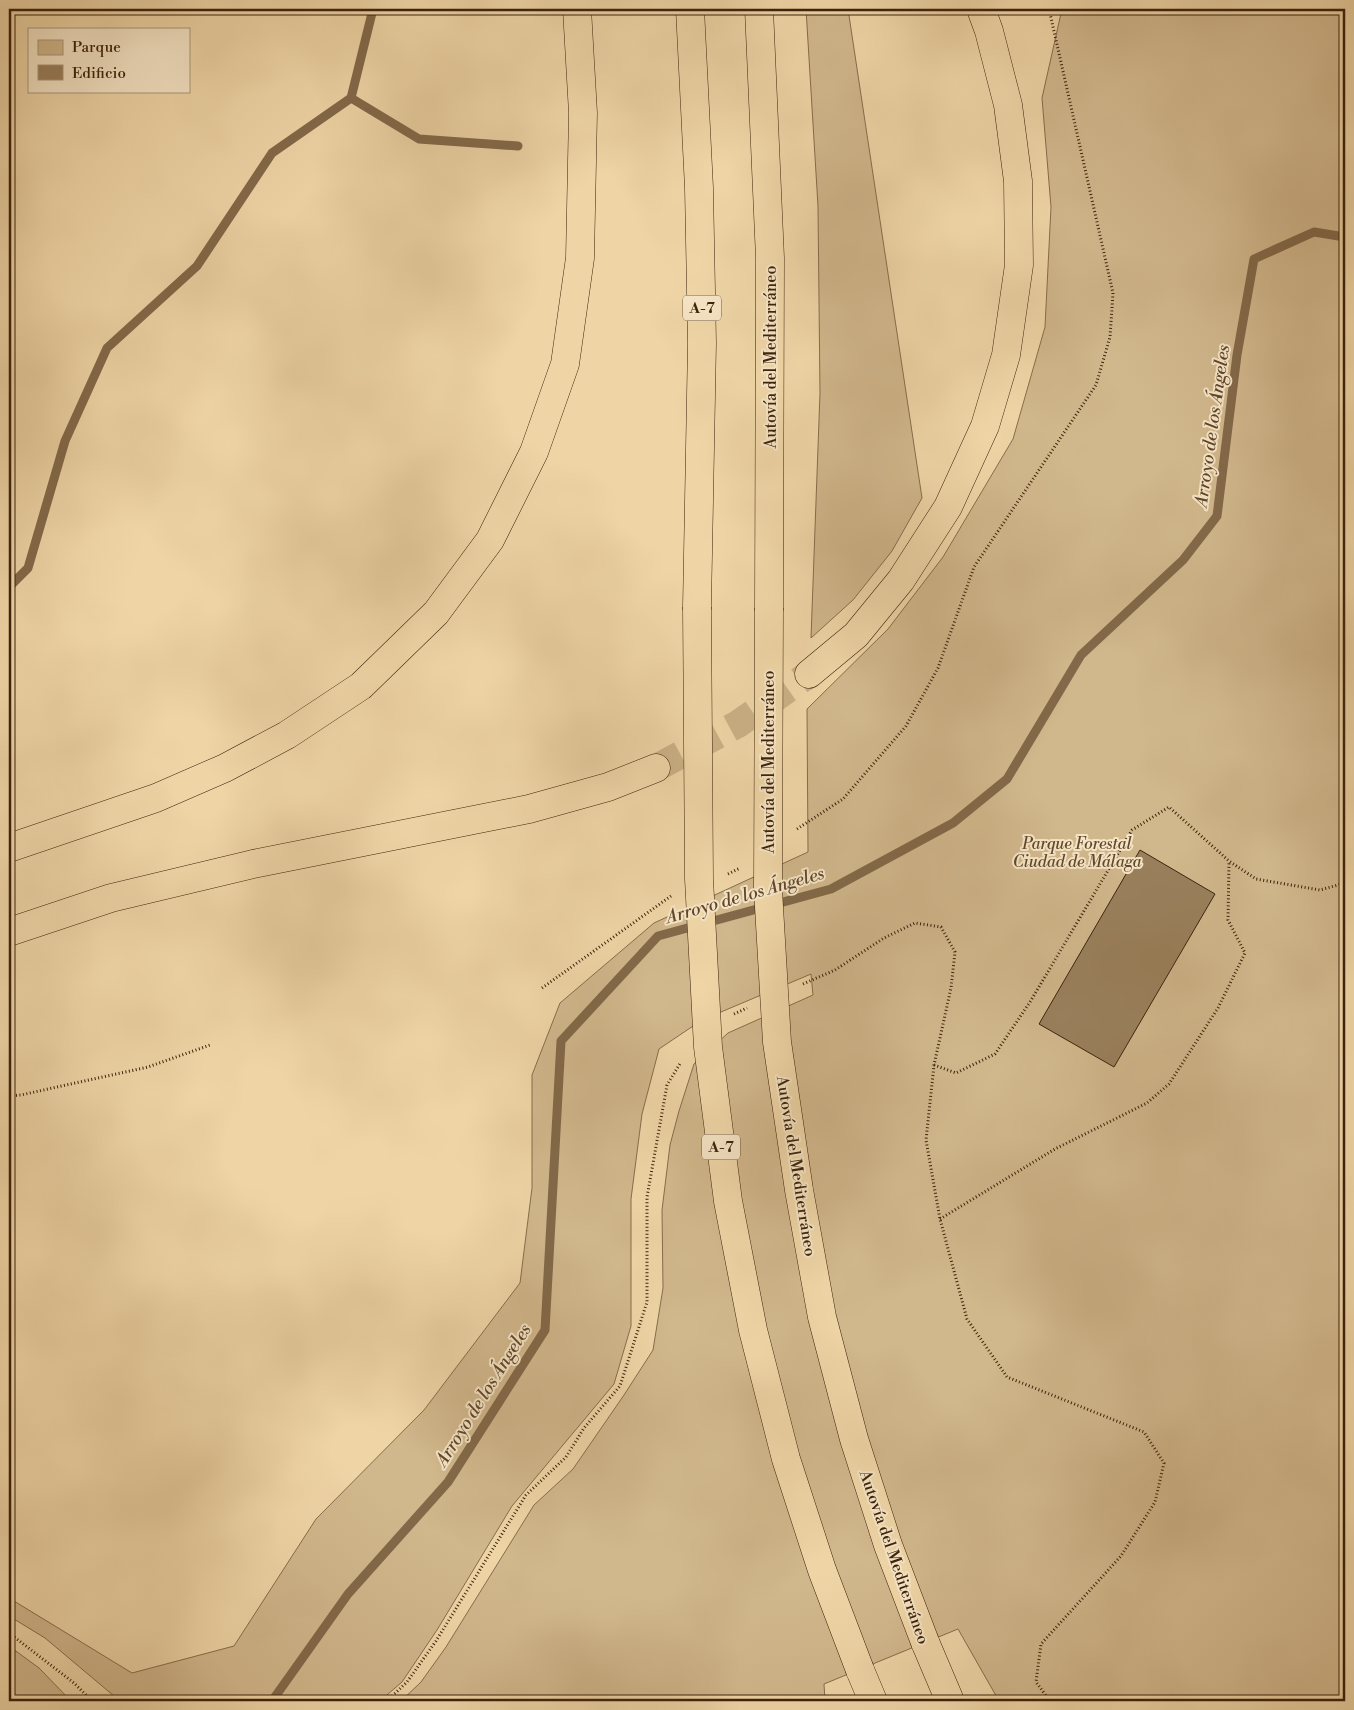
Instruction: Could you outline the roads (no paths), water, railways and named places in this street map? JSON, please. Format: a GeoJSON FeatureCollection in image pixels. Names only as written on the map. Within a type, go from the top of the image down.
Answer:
{"type":"FeatureCollection","features":[{"type":"Feature","properties":{"kind":"highway"},"geometry":{"type":"LineString","coordinates":[[9,848],[156,798],[226,768],[288,735],[361,686],[436,613],[490,540],[534,452],[565,364],[580,258],[583,113],[577,9]]}},
{"type":"Feature","properties":{"kind":"highway","name":"A-7"},"geometry":{"type":"LineString","coordinates":[[690,9],[700,188],[702,342],[697,607],[699,889],[708,1047],[728,1201],[753,1330],[786,1459],[822,1570],[873,1701]]}},
{"type":"Feature","properties":{"kind":"highway","name":"Autovía del Mediterráneo"},"geometry":{"type":"LineString","coordinates":[[759,9],[770,258],[768,890],[778,1042],[799,1190],[822,1317],[854,1439],[888,1545],[950,1701]]}},
{"type":"Feature","properties":{"kind":"highway"},"geometry":{"type":"LineString","coordinates":[[809,674],[856,635],[901,580],[948,507],[985,426],[1006,355],[1019,265],[1018,181],[1008,105],[989,31],[981,9]]}},
{"type":"Feature","properties":{"kind":"highway"},"geometry":{"type":"LineString","coordinates":[[9,932],[110,898],[253,864],[529,809],[608,787],[656,768]]}},
{"type":"Feature","properties":{"kind":"waterway"},"geometry":{"type":"LineString","coordinates":[[9,587],[28,568],[65,441],[107,348],[197,266],[272,153],[351,98],[373,9]]}},
{"type":"Feature","properties":{"kind":"waterway"},"geometry":{"type":"LineString","coordinates":[[351,98],[419,139],[518,146]]}},
{"type":"Feature","properties":{"kind":"waterway","name":"Arroyo de los Ángeles"},"geometry":{"type":"LineString","coordinates":[[272,1701],[348,1594],[448,1482],[545,1330],[561,1041],[658,936],[831,889],[953,823],[1007,779],[1081,655],[1183,560],[1217,516],[1237,355],[1254,259],[1314,232],[1345,237]]}},
{"type":"Feature","properties":{"kind":"tunnel"},"geometry":{"type":"LineString","coordinates":[[656,768],[738,724],[809,674]]}},
{"type":"Feature","properties":{"kind":"park label","name":"Parque Forestal Ciudad de Málaga"},"geometry":{"type":"Point","coordinates":[1077,852]}}]}
